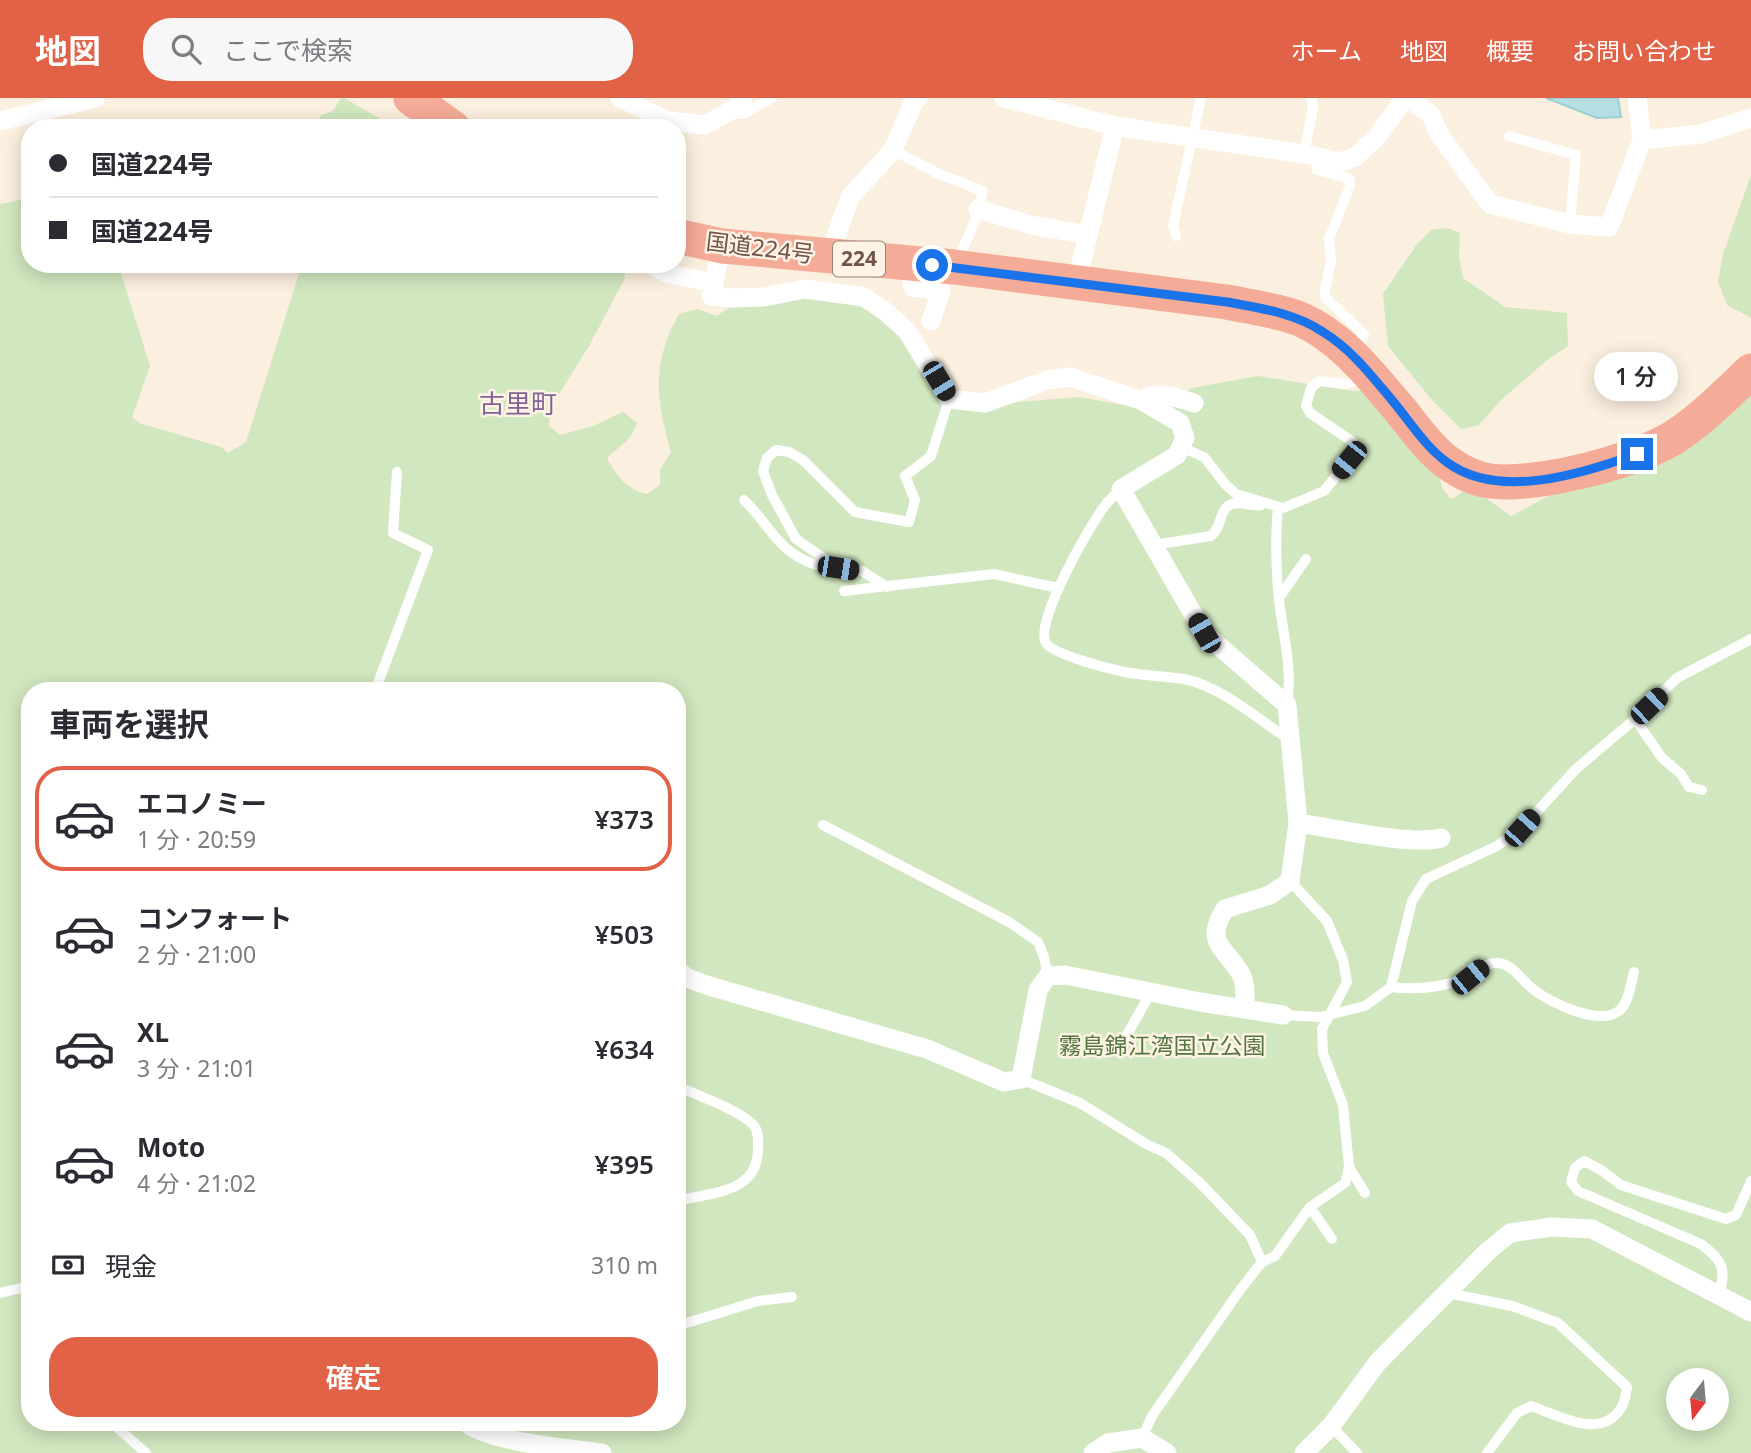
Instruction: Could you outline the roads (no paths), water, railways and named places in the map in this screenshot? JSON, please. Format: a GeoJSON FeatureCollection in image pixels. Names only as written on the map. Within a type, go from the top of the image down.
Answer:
{"type":"FeatureCollection","features":[{"type":"Feature","properties":{"kind":"highway"},"geometry":{"type":"LineString","coordinates":[[411,98],[440,119]]}},
{"type":"Feature","properties":{"kind":"highway","name":"国道224号"},"geometry":{"type":"LineString","coordinates":[[686,238],[722,246],[954,267],[1264,309],[1299,319],[1324,332],[1363,366],[1437,455],[1466,474],[1488,481],[1516,482],[1558,476],[1622,460],[1653,449],[1704,415],[1751,372]]}},
{"type":"Feature","properties":{"kind":"street"},"geometry":{"type":"LineString","coordinates":[[0,121],[95,98]]}},
{"type":"Feature","properties":{"kind":"street"},"geometry":{"type":"LineString","coordinates":[[620,98],[664,119]]}},
{"type":"Feature","properties":{"kind":"street"},"geometry":{"type":"LineString","coordinates":[[686,123],[705,125],[737,107],[743,98]]}},
{"type":"Feature","properties":{"kind":"street"},"geometry":{"type":"LineString","coordinates":[[1004,98],[1039,102],[1115,126],[1341,162],[1355,157],[1377,137],[1406,98],[1431,115],[1440,134],[1490,204],[1570,224],[1609,227],[1642,140],[1637,98]]}},
{"type":"Feature","properties":{"kind":"street"},"geometry":{"type":"LineString","coordinates":[[829,257],[850,198],[893,150],[914,99]]}},
{"type":"Feature","properties":{"kind":"street"},"geometry":{"type":"LineString","coordinates":[[1642,140],[1701,134],[1751,118]]}},
{"type":"Feature","properties":{"kind":"street"},"geometry":{"type":"LineString","coordinates":[[1076,284],[1115,126]]}},
{"type":"Feature","properties":{"kind":"street"},"geometry":{"type":"LineString","coordinates":[[978,209],[1031,225],[1088,235]]}},
{"type":"Feature","properties":{"kind":"street"},"geometry":{"type":"LineString","coordinates":[[722,246],[711,296],[764,297],[804,289],[864,298],[886,312],[907,331],[950,399],[985,402],[1048,380],[1070,377],[1146,403],[1180,423],[1185,438],[1177,455],[1121,489],[1204,633],[1287,705],[1291,741],[1298,823],[1290,881],[1270,895],[1225,909],[1216,923],[1214,937],[1244,979],[1245,1009]]}},
{"type":"Feature","properties":{"kind":"street"},"geometry":{"type":"LineString","coordinates":[[909,262],[912,287],[941,291],[930,321]]}},
{"type":"Feature","properties":{"kind":"street"},"geometry":{"type":"LineString","coordinates":[[666,273],[714,283]]}},
{"type":"Feature","properties":{"kind":"street"},"geometry":{"type":"LineString","coordinates":[[1146,403],[1150,396],[1171,396],[1194,403]]}},
{"type":"Feature","properties":{"kind":"street"},"geometry":{"type":"LineString","coordinates":[[1298,823],[1408,839],[1430,841],[1441,838]]}},
{"type":"Feature","properties":{"kind":"street"},"geometry":{"type":"LineString","coordinates":[[686,977],[927,1049],[1004,1082],[1021,1079],[1038,990],[1048,976],[1065,975],[1283,1015]]}},
{"type":"Feature","properties":{"kind":"street"},"geometry":{"type":"LineString","coordinates":[[1304,1453],[1331,1426],[1378,1362],[1488,1251],[1510,1233],[1552,1227],[1592,1229],[1751,1312]]}},
{"type":"Feature","properties":{"kind":"street"},"geometry":{"type":"LineString","coordinates":[[482,1431],[496,1436],[602,1453]]}},
{"type":"Feature","properties":{"kind":"street"},"geometry":{"type":"LineString","coordinates":[[1093,1453],[1108,1443],[1142,1438],[1164,1452]]}},
{"type":"Feature","properties":{"kind":"lane"},"geometry":{"type":"LineString","coordinates":[[727,113],[743,114],[772,98]]}},
{"type":"Feature","properties":{"kind":"lane"},"geometry":{"type":"LineString","coordinates":[[1176,236],[1173,226],[1201,98]]}},
{"type":"Feature","properties":{"kind":"lane"},"geometry":{"type":"LineString","coordinates":[[1181,447],[1204,457],[1236,494],[1283,508],[1324,491],[1354,450],[1353,442],[1310,413],[1306,406],[1311,388],[1319,381],[1345,384],[1363,366],[1364,334],[1325,298],[1331,261],[1329,239],[1350,186],[1350,179],[1317,170],[1310,156],[1313,108],[1311,98]]}},
{"type":"Feature","properties":{"kind":"lane"},"geometry":{"type":"LineString","coordinates":[[1509,136],[1576,155],[1570,224]]}},
{"type":"Feature","properties":{"kind":"lane"},"geometry":{"type":"LineString","coordinates":[[893,150],[937,173],[983,191],[954,267]]}},
{"type":"Feature","properties":{"kind":"lane"},"geometry":{"type":"LineString","coordinates":[[887,587],[862,572],[838,568],[796,540],[772,495],[763,471],[767,458],[776,450],[789,452],[803,460],[855,512],[909,522],[915,500],[905,476],[931,456],[950,399]]}},
{"type":"Feature","properties":{"kind":"lane"},"geometry":{"type":"LineString","coordinates":[[378,682],[428,550],[393,533],[397,472]]}},
{"type":"Feature","properties":{"kind":"lane"},"geometry":{"type":"LineString","coordinates":[[1121,489],[1106,503],[1054,596],[1043,634],[1045,642],[1054,651],[1123,672],[1185,679],[1212,688],[1291,741]]}},
{"type":"Feature","properties":{"kind":"lane"},"geometry":{"type":"LineString","coordinates":[[744,500],[757,513],[775,540],[796,558],[816,565],[823,559]]}},
{"type":"Feature","properties":{"kind":"lane"},"geometry":{"type":"LineString","coordinates":[[1154,545],[1211,536],[1218,529],[1225,508],[1230,504],[1273,505]]}},
{"type":"Feature","properties":{"kind":"lane"},"geometry":{"type":"LineString","coordinates":[[1273,505],[1279,599],[1291,685],[1287,705]]}},
{"type":"Feature","properties":{"kind":"lane"},"geometry":{"type":"LineString","coordinates":[[1279,599],[1306,559]]}},
{"type":"Feature","properties":{"kind":"lane"},"geometry":{"type":"LineString","coordinates":[[845,591],[993,574],[1058,588]]}},
{"type":"Feature","properties":{"kind":"lane"},"geometry":{"type":"LineString","coordinates":[[1283,1015],[1320,1017],[1366,1006],[1391,987],[1412,901],[1426,879],[1497,846],[1522,828],[1576,769],[1678,678],[1751,639]]}},
{"type":"Feature","properties":{"kind":"lane"},"geometry":{"type":"LineString","coordinates":[[1635,719],[1662,758],[1681,774],[1689,787],[1702,790]]}},
{"type":"Feature","properties":{"kind":"lane"},"geometry":{"type":"LineString","coordinates":[[823,825],[1009,922],[1038,942],[1048,976]]}},
{"type":"Feature","properties":{"kind":"lane"},"geometry":{"type":"LineString","coordinates":[[1142,1438],[1152,1416],[1262,1262],[1275,1256],[1310,1207],[1345,1183],[1349,1167],[1343,1105],[1323,1053],[1322,1029],[1347,982],[1343,960],[1327,921],[1290,881]]}},
{"type":"Feature","properties":{"kind":"lane"},"geometry":{"type":"LineString","coordinates":[[1391,987],[1414,990],[1447,985],[1470,977],[1484,965],[1499,963],[1517,971],[1530,987],[1552,1003],[1572,1010],[1602,1015],[1615,1014],[1624,1006],[1634,972]]}},
{"type":"Feature","properties":{"kind":"lane"},"geometry":{"type":"LineString","coordinates":[[1119,1049],[1151,992]]}},
{"type":"Feature","properties":{"kind":"lane"},"geometry":{"type":"LineString","coordinates":[[1021,1079],[1080,1103],[1146,1144],[1166,1153],[1199,1182],[1250,1235],[1262,1262]]}},
{"type":"Feature","properties":{"kind":"lane"},"geometry":{"type":"LineString","coordinates":[[686,1090],[743,1116],[754,1126],[757,1133],[758,1155],[751,1177],[740,1186],[686,1198]]}},
{"type":"Feature","properties":{"kind":"lane"},"geometry":{"type":"LineString","coordinates":[[1719,1296],[1724,1274],[1718,1257],[1701,1244],[1578,1191],[1571,1182],[1575,1168],[1584,1161],[1621,1185],[1726,1219],[1736,1215],[1751,1181]]}},
{"type":"Feature","properties":{"kind":"lane"},"geometry":{"type":"LineString","coordinates":[[1349,1167],[1365,1192]]}},
{"type":"Feature","properties":{"kind":"lane"},"geometry":{"type":"LineString","coordinates":[[1310,1207],[1332,1239]]}},
{"type":"Feature","properties":{"kind":"lane"},"geometry":{"type":"LineString","coordinates":[[0,1293],[21,1288]]}},
{"type":"Feature","properties":{"kind":"lane"},"geometry":{"type":"LineString","coordinates":[[1447,1293],[1512,1306],[1558,1323],[1627,1387],[1621,1408],[1605,1423],[1588,1426],[1531,1406],[1517,1413],[1487,1453]]}},
{"type":"Feature","properties":{"kind":"lane"},"geometry":{"type":"LineString","coordinates":[[686,1323],[758,1301],[792,1297]]}},
{"type":"Feature","properties":{"kind":"lane"},"geometry":{"type":"LineString","coordinates":[[1331,1426],[1357,1453]]}},
{"type":"Feature","properties":{"kind":"lane"},"geometry":{"type":"LineString","coordinates":[[121,1431],[146,1453]]}},
{"type":"Feature","properties":{"kind":"water"},"geometry":{"type":"Polygon","coordinates":[[[1546,98],[1618,98],[1621,117],[1597,118],[1546,98]]]}},
{"type":"Feature","properties":{"kind":"district","name":"古里町"},"geometry":{"type":"Point","coordinates":[518,404]}},
{"type":"Feature","properties":{"kind":"park label","name":"霧島錦江湾国立公園"},"geometry":{"type":"Point","coordinates":[1162,1046]}}]}
